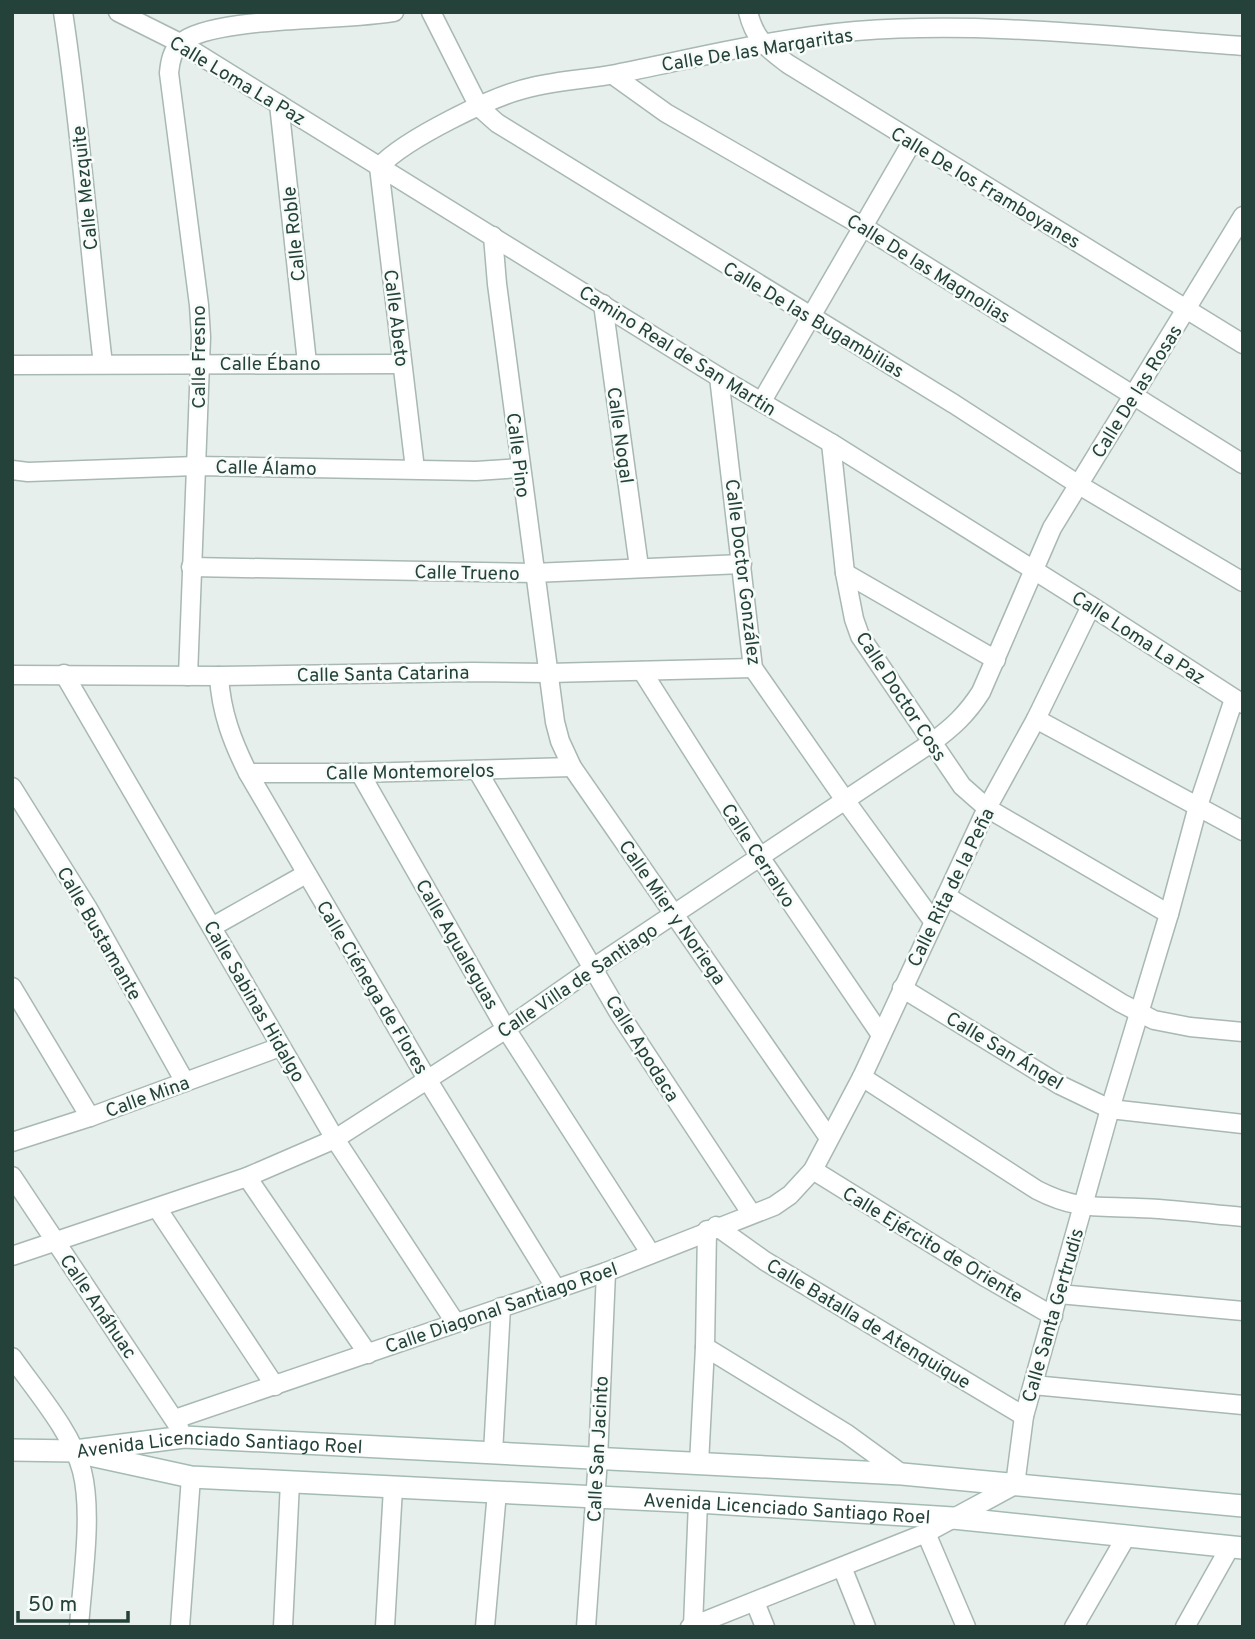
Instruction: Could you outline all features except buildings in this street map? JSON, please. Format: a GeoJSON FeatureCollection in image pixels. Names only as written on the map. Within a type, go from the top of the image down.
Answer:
{"type":"FeatureCollection","features":[{"type":"Feature","properties":{"kind":"street","name":"Calle Mezquite"},"geometry":{"type":"LineString","coordinates":[[63,12],[103,364]]}},
{"type":"Feature","properties":{"kind":"street","name":"Calle Loma La Paz"},"geometry":{"type":"LineString","coordinates":[[118,12],[180,43],[321,131]]}},
{"type":"Feature","properties":{"kind":"street"},"geometry":{"type":"LineString","coordinates":[[180,43],[194,35],[243,24],[394,12]]}},
{"type":"Feature","properties":{"kind":"street","name":"Calle De las Bugambilias"},"geometry":{"type":"LineString","coordinates":[[431,12],[479,107],[497,123],[954,404],[1079,485],[1243,582]]}},
{"type":"Feature","properties":{"kind":"street"},"geometry":{"type":"LineString","coordinates":[[748,12],[761,44]]}},
{"type":"Feature","properties":{"kind":"street","name":"Calle De las Margaritas"},"geometry":{"type":"LineString","coordinates":[[379,167],[399,148],[508,93],[533,86],[613,75],[761,44],[856,32],[986,28],[1243,46]]}},
{"type":"Feature","properties":{"kind":"street","name":"Calle Fresno"},"geometry":{"type":"LineString","coordinates":[[180,43],[171,61],[169,73],[199,305],[201,363],[188,676]]}},
{"type":"Feature","properties":{"kind":"street","name":"Calle De los Framboyanes"},"geometry":{"type":"LineString","coordinates":[[761,44],[912,142],[1243,344]]}},
{"type":"Feature","properties":{"kind":"street","name":"Calle De las Magnolias"},"geometry":{"type":"LineString","coordinates":[[613,75],[666,113],[862,226],[1243,464]]}},
{"type":"Feature","properties":{"kind":"street","name":"Calle Roble"},"geometry":{"type":"LineString","coordinates":[[279,104],[307,363]]}},
{"type":"Feature","properties":{"kind":"street","name":"Camino Real de San Martin"},"geometry":{"type":"LineString","coordinates":[[321,131],[1035,570]]}},
{"type":"Feature","properties":{"kind":"street"},"geometry":{"type":"LineString","coordinates":[[762,401],[912,142]]}},
{"type":"Feature","properties":{"kind":"street","name":"Calle Abeto"},"geometry":{"type":"LineString","coordinates":[[379,167],[415,469]]}},
{"type":"Feature","properties":{"kind":"street","name":"Calle De las Rosas"},"geometry":{"type":"LineString","coordinates":[[1035,570],[1052,528],[1242,218]]}},
{"type":"Feature","properties":{"kind":"street","name":"Calle Pino"},"geometry":{"type":"LineString","coordinates":[[493,236],[496,284],[548,673]]}},
{"type":"Feature","properties":{"kind":"street","name":"Calle Nogal"},"geometry":{"type":"LineString","coordinates":[[603,303],[639,567]]}},
{"type":"Feature","properties":{"kind":"street","name":"Calle Ébano"},"geometry":{"type":"LineString","coordinates":[[12,365],[402,364]]}},
{"type":"Feature","properties":{"kind":"street","name":"Calle Doctor González"},"geometry":{"type":"LineString","coordinates":[[719,377],[743,564],[753,668],[933,921]]}},
{"type":"Feature","properties":{"kind":"street","name":"Calle Doctor Coss"},"geometry":{"type":"LineString","coordinates":[[831,443],[845,573],[854,619],[860,636],[931,743],[962,786],[987,808],[1169,914]]}},
{"type":"Feature","properties":{"kind":"street","name":"Calle Álamo"},"geometry":{"type":"LineString","coordinates":[[12,470],[28,472],[196,467],[476,471],[520,468]]}},
{"type":"Feature","properties":{"kind":"street","name":"Calle Trueno"},"geometry":{"type":"LineString","coordinates":[[191,567],[533,573],[743,564]]}},
{"type":"Feature","properties":{"kind":"street","name":"Calle Loma La Paz"},"geometry":{"type":"LineString","coordinates":[[1035,570],[1238,702]]}},
{"type":"Feature","properties":{"kind":"street","name":"Calle Villa de Santiago"},"geometry":{"type":"LineString","coordinates":[[12,1255],[247,1177],[335,1139],[506,1029],[957,724],[970,710],[996,660],[1035,570]]}},
{"type":"Feature","properties":{"kind":"street"},"geometry":{"type":"LineString","coordinates":[[845,573],[996,660]]}},
{"type":"Feature","properties":{"kind":"street","name":"Calle Rita de la Peña"},"geometry":{"type":"LineString","coordinates":[[813,1170],[862,1077],[987,808],[1036,719],[1091,606]]}},
{"type":"Feature","properties":{"kind":"street","name":"Calle Santa Catarina"},"geometry":{"type":"LineString","coordinates":[[12,675],[548,673],[753,668]]}},
{"type":"Feature","properties":{"kind":"street","name":"Calle Cerralvo"},"geometry":{"type":"LineString","coordinates":[[642,671],[760,857],[881,1035]]}},
{"type":"Feature","properties":{"kind":"street","name":"Calle Mier y Noriega"},"geometry":{"type":"LineString","coordinates":[[548,673],[558,731],[572,767],[829,1138]]}},
{"type":"Feature","properties":{"kind":"street","name":"Calle Sabinas Hidalgo"},"geometry":{"type":"LineString","coordinates":[[64,674],[335,1139],[455,1322]]}},
{"type":"Feature","properties":{"kind":"street","name":"Calle Ciénega de Flores"},"geometry":{"type":"LineString","coordinates":[[219,676],[225,717],[232,740],[248,773],[427,1079],[555,1287]]}},
{"type":"Feature","properties":{"kind":"street","name":"Calle Santa Gertrudis"},"geometry":{"type":"LineString","coordinates":[[1015,1485],[1024,1416],[1082,1207],[1169,914],[1198,806],[1238,702]]}},
{"type":"Feature","properties":{"kind":"street"},"geometry":{"type":"LineString","coordinates":[[1036,719],[1243,831]]}},
{"type":"Feature","properties":{"kind":"street","name":"Calle Montemorelos"},"geometry":{"type":"LineString","coordinates":[[248,773],[572,767]]}},
{"type":"Feature","properties":{"kind":"street","name":"Calle Apodaca"},"geometry":{"type":"LineString","coordinates":[[477,770],[660,1077],[751,1213]]}},
{"type":"Feature","properties":{"kind":"street","name":"Calle Agualeguas"},"geometry":{"type":"LineString","coordinates":[[360,773],[506,1029],[651,1254]]}},
{"type":"Feature","properties":{"kind":"street","name":"Calle Bustamante"},"geometry":{"type":"LineString","coordinates":[[12,787],[87,907],[185,1082]]}},
{"type":"Feature","properties":{"kind":"street"},"geometry":{"type":"LineString","coordinates":[[212,927],[306,874]]}},
{"type":"Feature","properties":{"kind":"street"},"geometry":{"type":"LineString","coordinates":[[946,896],[1140,1013],[1171,1024],[1243,1032]]}},
{"type":"Feature","properties":{"kind":"street"},"geometry":{"type":"LineString","coordinates":[[12,987],[90,1117]]}},
{"type":"Feature","properties":{"kind":"street","name":"Calle San Ángel"},"geometry":{"type":"LineString","coordinates":[[902,988],[1060,1085],[1110,1109],[1243,1124]]}},
{"type":"Feature","properties":{"kind":"street","name":"Calle Mina"},"geometry":{"type":"LineString","coordinates":[[12,1142],[90,1117],[280,1047]]}},
{"type":"Feature","properties":{"kind":"street"},"geometry":{"type":"LineString","coordinates":[[862,1077],[1037,1190],[1064,1203],[1082,1207],[1139,1208],[1243,1217]]}},
{"type":"Feature","properties":{"kind":"street","name":"Calle Diagonal Santiago Roel"},"geometry":{"type":"LineString","coordinates":[[180,1428],[275,1386],[555,1287],[606,1272],[712,1228],[774,1206],[790,1195],[813,1170]]}},
{"type":"Feature","properties":{"kind":"street","name":"Calle Ejército de Oriente"},"geometry":{"type":"LineString","coordinates":[[813,1170],[1053,1316]]}},
{"type":"Feature","properties":{"kind":"street","name":"Calle Anáhuac"},"geometry":{"type":"LineString","coordinates":[[12,1176],[180,1428]]}},
{"type":"Feature","properties":{"kind":"street"},"geometry":{"type":"LineString","coordinates":[[247,1177],[368,1354]]}},
{"type":"Feature","properties":{"kind":"street"},"geometry":{"type":"LineString","coordinates":[[156,1208],[275,1386]]}},
{"type":"Feature","properties":{"kind":"street"},"geometry":{"type":"LineString","coordinates":[[699,1464],[712,1228]]}},
{"type":"Feature","properties":{"kind":"street","name":"Calle Batalla de Atenquique"},"geometry":{"type":"LineString","coordinates":[[712,1228],[1024,1416]]}},
{"type":"Feature","properties":{"kind":"street","name":"Calle San Jacinto"},"geometry":{"type":"LineString","coordinates":[[586,1627],[598,1459],[606,1272]]}},
{"type":"Feature","properties":{"kind":"street"},"geometry":{"type":"LineString","coordinates":[[1059,1294],[1243,1311]]}},
{"type":"Feature","properties":{"kind":"street"},"geometry":{"type":"LineString","coordinates":[[493,1453],[501,1307]]}},
{"type":"Feature","properties":{"kind":"street"},"geometry":{"type":"LineString","coordinates":[[705,1347],[847,1434],[902,1474]]}},
{"type":"Feature","properties":{"kind":"street"},"geometry":{"type":"LineString","coordinates":[[12,1357],[75,1451],[82,1470],[86,1495],[79,1627]]}},
{"type":"Feature","properties":{"kind":"street"},"geometry":{"type":"LineString","coordinates":[[1033,1385],[1243,1405]]}},
{"type":"Feature","properties":{"kind":"street","name":"Avenida Licenciado Santiago Roel"},"geometry":{"type":"LineString","coordinates":[[75,1451],[180,1428],[493,1453],[902,1474],[1243,1506]]}},
{"type":"Feature","properties":{"kind":"street"},"geometry":{"type":"LineString","coordinates":[[12,1450],[75,1451]]}},
{"type":"Feature","properties":{"kind":"street","name":"Avenida Licenciado Santiago Roel"},"geometry":{"type":"LineString","coordinates":[[75,1451],[191,1477],[698,1502],[953,1518],[1237,1548]]}},
{"type":"Feature","properties":{"kind":"street"},"geometry":{"type":"LineString","coordinates":[[180,1627],[191,1477]]}},
{"type":"Feature","properties":{"kind":"street"},"geometry":{"type":"LineString","coordinates":[[283,1627],[290,1482]]}},
{"type":"Feature","properties":{"kind":"street"},"geometry":{"type":"LineString","coordinates":[[698,1502],[692,1626],[926,1533],[1015,1485]]}},
{"type":"Feature","properties":{"kind":"street"},"geometry":{"type":"LineString","coordinates":[[385,1627],[393,1488]]}},
{"type":"Feature","properties":{"kind":"street"},"geometry":{"type":"LineString","coordinates":[[485,1627],[497,1492]]}},
{"type":"Feature","properties":{"kind":"street"},"geometry":{"type":"LineString","coordinates":[[926,1533],[966,1627]]}},
{"type":"Feature","properties":{"kind":"street"},"geometry":{"type":"LineString","coordinates":[[1074,1627],[1126,1537]]}},
{"type":"Feature","properties":{"kind":"street"},"geometry":{"type":"LineString","coordinates":[[1185,1627],[1237,1548]]}},
{"type":"Feature","properties":{"kind":"street"},"geometry":{"type":"LineString","coordinates":[[842,1567],[866,1627]]}},
{"type":"Feature","properties":{"kind":"street"},"geometry":{"type":"LineString","coordinates":[[755,1602],[765,1627]]}}]}
